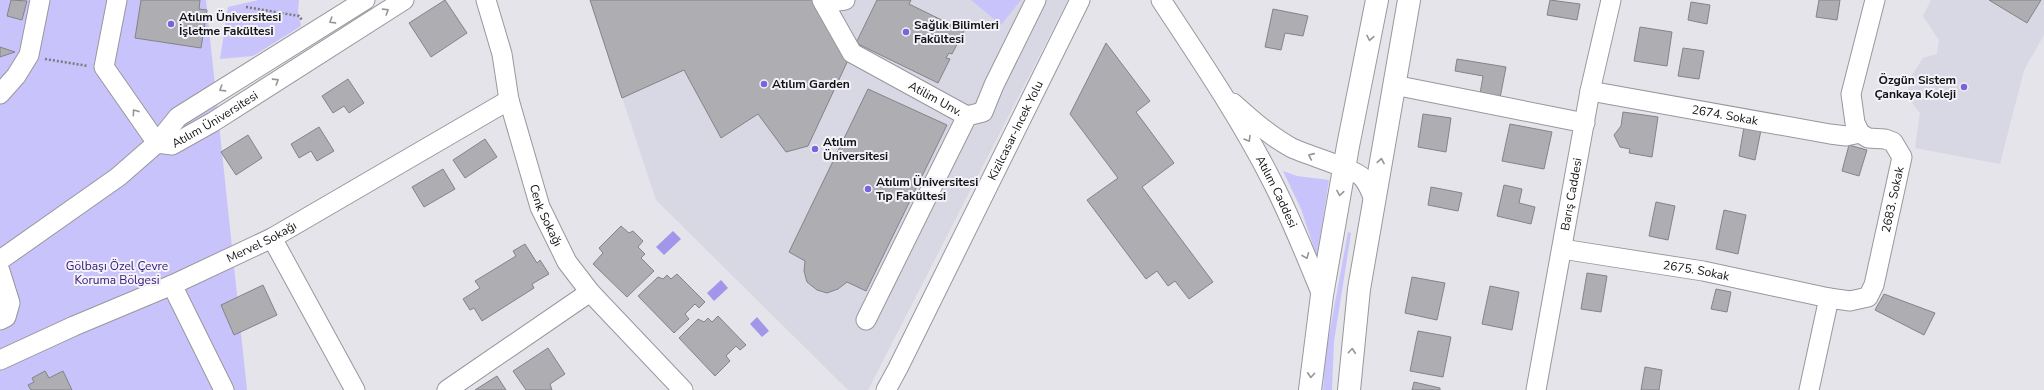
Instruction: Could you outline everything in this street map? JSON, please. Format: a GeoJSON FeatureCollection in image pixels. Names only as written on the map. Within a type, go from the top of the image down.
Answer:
{"type":"FeatureCollection","features":[{"type":"Feature","properties":{"kind":"main road"},"geometry":{"type":"LineString","coordinates":[[1310,390],[1322,295],[1344,168],[1377,0]]}},
{"type":"Feature","properties":{"kind":"main road"},"geometry":{"type":"LineString","coordinates":[[1349,390],[1356,311],[1409,0]]}},
{"type":"Feature","properties":{"kind":"street"},"geometry":{"type":"LineString","coordinates":[[0,94],[16,76],[30,55],[40,0]]}},
{"type":"Feature","properties":{"kind":"street"},"geometry":{"type":"LineString","coordinates":[[0,260],[118,177],[157,143],[104,67],[117,0]]}},
{"type":"Feature","properties":{"kind":"street","name":"Atılım Üniversitesi"},"geometry":{"type":"LineString","coordinates":[[157,143],[178,116],[365,0]]}},
{"type":"Feature","properties":{"kind":"street","name":"Atılım Üniversitesi"},"geometry":{"type":"LineString","coordinates":[[157,143],[172,145],[213,122],[404,0]]}},
{"type":"Feature","properties":{"kind":"street","name":"Cenk Sokağı"},"geometry":{"type":"LineString","coordinates":[[486,0],[502,54],[509,100],[540,207],[567,262],[590,292],[683,390]]}},
{"type":"Feature","properties":{"kind":"street","name":"Atilim Unv."},"geometry":{"type":"LineString","coordinates":[[845,0],[823,2],[852,53],[967,116],[983,112],[994,85],[1036,0]]}},
{"type":"Feature","properties":{"kind":"street","name":"Kizilcasar-Incek Yolu"},"geometry":{"type":"LineString","coordinates":[[886,390],[1080,0]]}},
{"type":"Feature","properties":{"kind":"street","name":"Atılım Caddesi"},"geometry":{"type":"LineString","coordinates":[[1161,0],[1222,93],[1272,180],[1294,226],[1322,295]]}},
{"type":"Feature","properties":{"kind":"street","name":"Barış Caddesi"},"geometry":{"type":"LineString","coordinates":[[1536,390],[1590,91],[1611,0]]}},
{"type":"Feature","properties":{"kind":"street"},"geometry":{"type":"LineString","coordinates":[[1860,133],[1855,123],[1851,94],[1875,0]]}},
{"type":"Feature","properties":{"kind":"street"},"geometry":{"type":"LineString","coordinates":[[1394,85],[1585,123]]}},
{"type":"Feature","properties":{"kind":"street","name":"2674. Sokak"},"geometry":{"type":"LineString","coordinates":[[1590,91],[1830,134],[1846,136],[1860,133]]}},
{"type":"Feature","properties":{"kind":"street","name":"Atılım Caddesi"},"geometry":{"type":"LineString","coordinates":[[1222,93],[1268,133],[1292,148],[1344,168],[1362,177],[1374,199]]}},
{"type":"Feature","properties":{"kind":"street","name":"Mervel Sokağı"},"geometry":{"type":"LineString","coordinates":[[0,360],[74,326],[172,285],[272,238],[509,100]]}},
{"type":"Feature","properties":{"kind":"street"},"geometry":{"type":"LineString","coordinates":[[866,320],[967,116]]}},
{"type":"Feature","properties":{"kind":"street","name":"2683. Sokak"},"geometry":{"type":"LineString","coordinates":[[1829,298],[1850,301],[1868,297],[1874,285],[1902,157],[1893,142],[1868,138],[1860,133]]}},
{"type":"Feature","properties":{"kind":"street"},"geometry":{"type":"LineString","coordinates":[[272,238],[355,390]]}},
{"type":"Feature","properties":{"kind":"street","name":"2675. Sokak"},"geometry":{"type":"LineString","coordinates":[[1562,249],[1703,271],[1829,298]]}},
{"type":"Feature","properties":{"kind":"street"},"geometry":{"type":"LineString","coordinates":[[0,271],[10,303],[6,317],[0,320]]}},
{"type":"Feature","properties":{"kind":"street"},"geometry":{"type":"LineString","coordinates":[[172,285],[224,390]]}},
{"type":"Feature","properties":{"kind":"street"},"geometry":{"type":"LineString","coordinates":[[447,390],[590,292]]}},
{"type":"Feature","properties":{"kind":"street"},"geometry":{"type":"LineString","coordinates":[[1809,390],[1829,298]]}},
{"type":"Feature","properties":{"kind":"path"},"geometry":{"type":"LineString","coordinates":[[246,7],[299,16],[306,25]]}},
{"type":"Feature","properties":{"kind":"path"},"geometry":{"type":"LineString","coordinates":[[46,59],[82,65]]}},
{"type":"Feature","properties":{"kind":"shaded area","name":"Atılım Üniversitesi"},"geometry":{"type":"Polygon","coordinates":[[[590,0],[1068,0],[868,390],[848,390],[656,200],[590,0]]]}},
{"type":"Feature","properties":{"kind":"shaded area","name":"Özgün Sistem Çankaya Koleji"},"geometry":{"type":"Polygon","coordinates":[[[1931,0],[2044,0],[2044,35],[2024,70],[2000,164],[1915,148],[1920,113],[1907,97],[1910,78],[1923,58],[1937,54],[1939,40],[1923,16],[1931,0]]]}},
{"type":"Feature","properties":{"kind":"shaded area"},"geometry":{"type":"Polygon","coordinates":[[[673,231],[681,239],[664,255],[656,247],[673,231]]]}},
{"type":"Feature","properties":{"kind":"shaded area"},"geometry":{"type":"Polygon","coordinates":[[[721,280],[728,288],[714,301],[707,293],[721,280]]]}},
{"type":"Feature","properties":{"kind":"shaded area"},"geometry":{"type":"Polygon","coordinates":[[[757,317],[769,331],[762,337],[750,324],[757,317]]]}},
{"type":"Feature","properties":{"kind":"green space","name":"Gölbaşı Özel Çevre Koruma Bölgesi"},"geometry":{"type":"Polygon","coordinates":[[[0,0],[206,0],[247,390],[0,390],[0,0]]]}},
{"type":"Feature","properties":{"kind":"green space"},"geometry":{"type":"Polygon","coordinates":[[[258,0],[299,0],[298,11],[301,26],[253,56],[220,59],[228,7],[258,0]]]}},
{"type":"Feature","properties":{"kind":"green space"},"geometry":{"type":"Polygon","coordinates":[[[971,0],[1021,0],[1001,25],[971,0]]]}},
{"type":"Feature","properties":{"kind":"green space"},"geometry":{"type":"Polygon","coordinates":[[[1283,171],[1297,176],[1329,180],[1317,257],[1301,209],[1283,171]]]}},
{"type":"Feature","properties":{"kind":"green space"},"geometry":{"type":"Polygon","coordinates":[[[1348,232],[1351,233],[1334,342],[1332,390],[1323,390],[1326,352],[1348,232]]]}},
{"type":"Feature","properties":{"kind":"building"},"geometry":{"type":"Polygon","coordinates":[[[11,0],[27,1],[22,20],[7,16],[11,0]]]}},
{"type":"Feature","properties":{"kind":"building","name":"Atılım Üniversitesi İşletme Fakültesi"},"geometry":{"type":"Polygon","coordinates":[[[141,0],[200,0],[199,9],[207,10],[201,48],[135,38],[141,0]]]}},
{"type":"Feature","properties":{"kind":"building"},"geometry":{"type":"Polygon","coordinates":[[[445,0],[467,33],[431,57],[409,23],[445,0]]]}},
{"type":"Feature","properties":{"kind":"building","name":"Atılım Garden"},"geometry":{"type":"Polygon","coordinates":[[[590,0],[814,0],[849,58],[808,146],[786,152],[758,114],[721,138],[684,70],[622,98],[590,0]]]}},
{"type":"Feature","properties":{"kind":"building"},"geometry":{"type":"Polygon","coordinates":[[[877,0],[911,0],[909,4],[964,31],[952,54],[949,53],[946,58],[950,59],[938,83],[856,43],[877,0]]]}},
{"type":"Feature","properties":{"kind":"building"},"geometry":{"type":"Polygon","coordinates":[[[1550,0],[1580,4],[1577,20],[1547,15],[1550,0]]]}},
{"type":"Feature","properties":{"kind":"building"},"geometry":{"type":"Polygon","coordinates":[[[1819,0],[1840,0],[1837,20],[1816,17],[1819,0]]]}},
{"type":"Feature","properties":{"kind":"building"},"geometry":{"type":"Polygon","coordinates":[[[1989,0],[2041,0],[2027,23],[1989,0]]]}},
{"type":"Feature","properties":{"kind":"building"},"geometry":{"type":"Polygon","coordinates":[[[1691,2],[1710,5],[1707,24],[1688,20],[1691,2]]]}},
{"type":"Feature","properties":{"kind":"building"},"geometry":{"type":"Polygon","coordinates":[[[1273,9],[1308,16],[1303,36],[1285,33],[1281,50],[1265,47],[1273,9]]]}},
{"type":"Feature","properties":{"kind":"building"},"geometry":{"type":"Polygon","coordinates":[[[1640,27],[1672,32],[1667,66],[1634,61],[1640,27]]]}},
{"type":"Feature","properties":{"kind":"building"},"geometry":{"type":"Polygon","coordinates":[[[1106,43],[1150,101],[1136,112],[1174,163],[1142,187],[1213,282],[1189,299],[1175,281],[1168,286],[1157,271],[1146,279],[1087,200],[1118,178],[1070,114],[1106,43]]]}},
{"type":"Feature","properties":{"kind":"building"},"geometry":{"type":"Polygon","coordinates":[[[0,47],[15,52],[0,57],[0,47]]]}},
{"type":"Feature","properties":{"kind":"building"},"geometry":{"type":"Polygon","coordinates":[[[1683,48],[1704,51],[1699,79],[1678,76],[1683,48]]]}},
{"type":"Feature","properties":{"kind":"building"},"geometry":{"type":"Polygon","coordinates":[[[1457,59],[1506,67],[1500,98],[1480,94],[1483,76],[1455,71],[1457,59]]]}},
{"type":"Feature","properties":{"kind":"building"},"geometry":{"type":"Polygon","coordinates":[[[348,79],[364,103],[349,113],[344,106],[333,113],[322,96],[348,79]]]}},
{"type":"Feature","properties":{"kind":"building","name":"Atılım Üniversitesi Tıp Fakültesi"},"geometry":{"type":"Polygon","coordinates":[[[868,89],[947,125],[866,291],[847,282],[838,289],[827,293],[817,290],[807,282],[804,271],[805,261],[789,252],[868,89]]]}},
{"type":"Feature","properties":{"kind":"building"},"geometry":{"type":"Polygon","coordinates":[[[1623,112],[1658,117],[1652,157],[1629,153],[1630,149],[1620,147],[1614,135],[1621,126],[1623,112]]]}},
{"type":"Feature","properties":{"kind":"building"},"geometry":{"type":"Polygon","coordinates":[[[1423,114],[1451,118],[1446,152],[1418,147],[1423,114]]]}},
{"type":"Feature","properties":{"kind":"building"},"geometry":{"type":"Polygon","coordinates":[[[1510,124],[1552,132],[1544,169],[1502,161],[1510,124]]]}},
{"type":"Feature","properties":{"kind":"building"},"geometry":{"type":"Polygon","coordinates":[[[319,127],[334,151],[317,161],[311,151],[299,158],[291,144],[319,127]]]}},
{"type":"Feature","properties":{"kind":"building"},"geometry":{"type":"Polygon","coordinates":[[[1744,127],[1761,130],[1755,160],[1739,156],[1744,127]]]}},
{"type":"Feature","properties":{"kind":"building"},"geometry":{"type":"Polygon","coordinates":[[[248,135],[262,158],[236,175],[221,152],[248,135]]]}},
{"type":"Feature","properties":{"kind":"building"},"geometry":{"type":"Polygon","coordinates":[[[485,139],[497,157],[465,178],[453,160],[485,139]]]}},
{"type":"Feature","properties":{"kind":"building"},"geometry":{"type":"Polygon","coordinates":[[[1849,145],[1867,150],[1859,176],[1842,171],[1849,145]]]}},
{"type":"Feature","properties":{"kind":"building"},"geometry":{"type":"Polygon","coordinates":[[[443,169],[455,189],[424,207],[412,187],[443,169]]]}},
{"type":"Feature","properties":{"kind":"building"},"geometry":{"type":"Polygon","coordinates":[[[1504,185],[1522,189],[1519,203],[1535,207],[1531,224],[1497,216],[1504,185]]]}},
{"type":"Feature","properties":{"kind":"building"},"geometry":{"type":"Polygon","coordinates":[[[1431,187],[1462,193],[1458,211],[1428,205],[1431,187]]]}},
{"type":"Feature","properties":{"kind":"building"},"geometry":{"type":"Polygon","coordinates":[[[1656,202],[1675,206],[1668,240],[1649,236],[1656,202]]]}},
{"type":"Feature","properties":{"kind":"building"},"geometry":{"type":"Polygon","coordinates":[[[1724,210],[1746,215],[1738,254],[1716,249],[1724,210]]]}},
{"type":"Feature","properties":{"kind":"building"},"geometry":{"type":"Polygon","coordinates":[[[621,226],[629,233],[633,231],[643,241],[638,247],[645,254],[641,258],[654,271],[627,297],[593,264],[603,253],[599,248],[621,226]]]}},
{"type":"Feature","properties":{"kind":"building"},"geometry":{"type":"Polygon","coordinates":[[[525,244],[537,263],[540,260],[549,274],[532,284],[534,288],[482,321],[474,308],[470,310],[463,299],[480,288],[475,281],[516,256],[513,251],[525,244]]]}},
{"type":"Feature","properties":{"kind":"building"},"geometry":{"type":"Polygon","coordinates":[[[1587,273],[1607,276],[1601,312],[1581,309],[1587,273]]]}},
{"type":"Feature","properties":{"kind":"building"},"geometry":{"type":"Polygon","coordinates":[[[677,274],[705,302],[699,308],[695,304],[685,314],[689,319],[674,333],[638,296],[658,277],[663,279],[667,275],[671,279],[677,274]]]}},
{"type":"Feature","properties":{"kind":"building"},"geometry":{"type":"Polygon","coordinates":[[[1412,277],[1445,283],[1437,320],[1405,313],[1412,277]]]}},
{"type":"Feature","properties":{"kind":"building"},"geometry":{"type":"Polygon","coordinates":[[[263,285],[277,315],[234,335],[221,305],[263,285]]]}},
{"type":"Feature","properties":{"kind":"building"},"geometry":{"type":"Polygon","coordinates":[[[1490,286],[1519,292],[1512,330],[1482,324],[1490,286]]]}},
{"type":"Feature","properties":{"kind":"building"},"geometry":{"type":"Polygon","coordinates":[[[1716,289],[1731,292],[1727,312],[1711,309],[1716,289]]]}},
{"type":"Feature","properties":{"kind":"building"},"geometry":{"type":"Polygon","coordinates":[[[1884,294],[1935,313],[1924,335],[1875,310],[1884,294]]]}},
{"type":"Feature","properties":{"kind":"building"},"geometry":{"type":"Polygon","coordinates":[[[718,316],[746,345],[740,350],[736,346],[726,356],[730,361],[715,376],[679,338],[698,319],[704,322],[708,318],[712,322],[718,316]]]}},
{"type":"Feature","properties":{"kind":"building"},"geometry":{"type":"Polygon","coordinates":[[[1418,331],[1451,337],[1443,377],[1410,371],[1418,331]]]}},
{"type":"Feature","properties":{"kind":"building"},"geometry":{"type":"Polygon","coordinates":[[[548,348],[565,374],[550,384],[552,390],[526,390],[513,371],[548,348]]]}},
{"type":"Feature","properties":{"kind":"building"},"geometry":{"type":"Polygon","coordinates":[[[1645,367],[1662,370],[1659,390],[1641,390],[1645,367]]]}},
{"type":"Feature","properties":{"kind":"building"},"geometry":{"type":"Polygon","coordinates":[[[45,371],[49,378],[63,371],[72,390],[31,390],[28,385],[34,382],[32,378],[45,371]]]}},
{"type":"Feature","properties":{"kind":"building"},"geometry":{"type":"Polygon","coordinates":[[[497,376],[506,390],[475,390],[497,376]]]}},
{"type":"Feature","properties":{"kind":"building"},"geometry":{"type":"Polygon","coordinates":[[[1414,382],[1440,388],[1440,390],[1412,390],[1414,382]]]}},
{"type":"Feature","properties":{"kind":"place","name":"Atılım Üniversitesi İşletme Fakültesi"},"geometry":{"type":"Point","coordinates":[171,24]}},
{"type":"Feature","properties":{"kind":"place","name":"Sağlık Bilimleri Fakültesi"},"geometry":{"type":"Point","coordinates":[906,32]}},
{"type":"Feature","properties":{"kind":"place","name":"Atılım Garden"},"geometry":{"type":"Point","coordinates":[764,84]}},
{"type":"Feature","properties":{"kind":"place","name":"Özgün Sistem Çankaya Koleji"},"geometry":{"type":"Point","coordinates":[1964,87]}},
{"type":"Feature","properties":{"kind":"place","name":"Atılım Üniversitesi"},"geometry":{"type":"Point","coordinates":[815,149]}},
{"type":"Feature","properties":{"kind":"place","name":"Atılım Üniversitesi Tıp Fakültesi"},"geometry":{"type":"Point","coordinates":[868,189]}}]}
